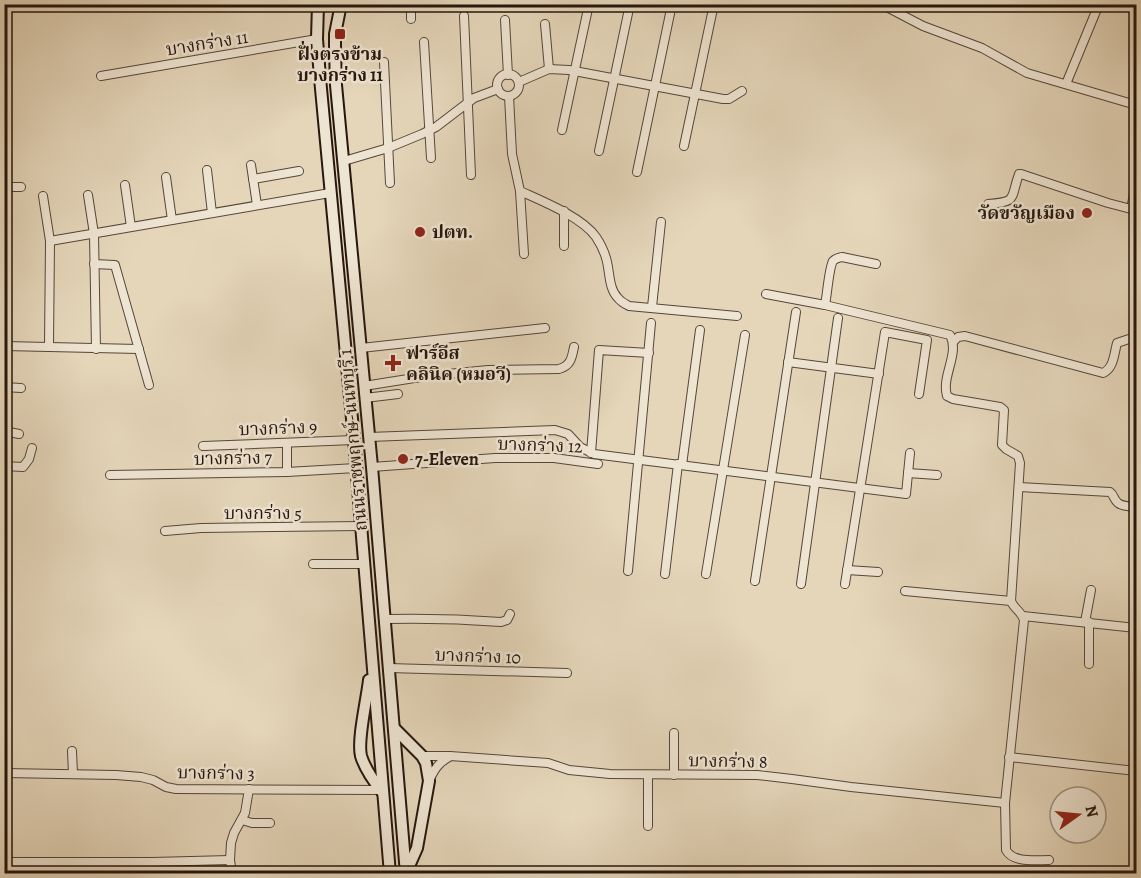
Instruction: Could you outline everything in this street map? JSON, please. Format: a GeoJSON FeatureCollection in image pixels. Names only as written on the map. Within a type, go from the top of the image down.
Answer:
{"type":"FeatureCollection","features":[{"type":"Feature","properties":{"kind":"main road","name":"ถนนราชพฤกษ์-นนทบุรี 1"},"geometry":{"type":"LineString","coordinates":[[318,4],[316,39],[354,440],[381,791],[390,873]]}},
{"type":"Feature","properties":{"kind":"main road","name":"ถนนราชพฤกษ์-นนทบุรี 1"},"geometry":{"type":"LineString","coordinates":[[341,4],[335,49],[406,873]]}},
{"type":"Feature","properties":{"kind":"main road"},"geometry":{"type":"LineString","coordinates":[[372,658],[360,741],[361,756],[381,791]]}},
{"type":"Feature","properties":{"kind":"main road"},"geometry":{"type":"LineString","coordinates":[[394,728],[422,756],[426,763],[429,781],[417,848],[406,873]]}},
{"type":"Feature","properties":{"kind":"street"},"geometry":{"type":"LineString","coordinates":[[411,4],[411,19]]}},
{"type":"Feature","properties":{"kind":"street"},"geometry":{"type":"LineString","coordinates":[[562,130],[589,4]]}},
{"type":"Feature","properties":{"kind":"street"},"geometry":{"type":"LineString","coordinates":[[599,151],[630,4]]}},
{"type":"Feature","properties":{"kind":"street"},"geometry":{"type":"LineString","coordinates":[[637,172],[672,4]]}},
{"type":"Feature","properties":{"kind":"street"},"geometry":{"type":"LineString","coordinates":[[684,146],[714,4]]}},
{"type":"Feature","properties":{"kind":"street"},"geometry":{"type":"LineString","coordinates":[[881,4],[923,26],[982,48],[1027,73],[1137,105]]}},
{"type":"Feature","properties":{"kind":"street"},"geometry":{"type":"LineString","coordinates":[[1066,84],[1099,4]]}},
{"type":"Feature","properties":{"kind":"street"},"geometry":{"type":"LineString","coordinates":[[464,16],[471,175]]}},
{"type":"Feature","properties":{"kind":"street"},"geometry":{"type":"LineString","coordinates":[[505,20],[508,75]]}},
{"type":"Feature","properties":{"kind":"street"},"geometry":{"type":"LineString","coordinates":[[545,24],[549,69]]}},
{"type":"Feature","properties":{"kind":"street","name":"บางกร่าง 11"},"geometry":{"type":"LineString","coordinates":[[101,76],[316,39]]}},
{"type":"Feature","properties":{"kind":"street"},"geometry":{"type":"LineString","coordinates":[[424,42],[430,158]]}},
{"type":"Feature","properties":{"kind":"street"},"geometry":{"type":"LineString","coordinates":[[384,62],[390,183]]}},
{"type":"Feature","properties":{"kind":"street"},"geometry":{"type":"LineString","coordinates":[[519,82],[549,69],[575,70],[729,99],[742,91]]}},
{"type":"Feature","properties":{"kind":"street"},"geometry":{"type":"LineString","coordinates":[[508,75],[519,82],[516,93],[508,96],[498,89],[498,81],[508,75]]}},
{"type":"Feature","properties":{"kind":"street"},"geometry":{"type":"LineString","coordinates":[[344,161],[388,148],[429,131],[481,94],[498,89]]}},
{"type":"Feature","properties":{"kind":"street"},"geometry":{"type":"LineString","coordinates":[[508,96],[512,154],[520,191],[524,254]]}},
{"type":"Feature","properties":{"kind":"street"},"geometry":{"type":"LineString","coordinates":[[251,165],[257,205]]}},
{"type":"Feature","properties":{"kind":"street"},"geometry":{"type":"LineString","coordinates":[[207,170],[213,213]]}},
{"type":"Feature","properties":{"kind":"street"},"geometry":{"type":"LineString","coordinates":[[253,179],[300,171]]}},
{"type":"Feature","properties":{"kind":"street"},"geometry":{"type":"LineString","coordinates":[[988,204],[1008,202],[1012,198],[1018,174],[1131,209],[1137,184]]}},
{"type":"Feature","properties":{"kind":"street"},"geometry":{"type":"LineString","coordinates":[[166,177],[172,220]]}},
{"type":"Feature","properties":{"kind":"street"},"geometry":{"type":"LineString","coordinates":[[125,185],[131,227]]}},
{"type":"Feature","properties":{"kind":"street"},"geometry":{"type":"LineString","coordinates":[[4,187],[21,187]]}},
{"type":"Feature","properties":{"kind":"street"},"geometry":{"type":"LineString","coordinates":[[520,191],[564,211],[590,229],[604,250],[611,282],[616,296],[622,302],[629,306],[737,316]]}},
{"type":"Feature","properties":{"kind":"street"},"geometry":{"type":"LineString","coordinates":[[50,241],[330,193]]}},
{"type":"Feature","properties":{"kind":"street"},"geometry":{"type":"LineString","coordinates":[[88,195],[94,234],[96,349]]}},
{"type":"Feature","properties":{"kind":"street"},"geometry":{"type":"LineString","coordinates":[[43,196],[50,241],[49,346]]}},
{"type":"Feature","properties":{"kind":"street"},"geometry":{"type":"LineString","coordinates":[[564,211],[564,246]]}},
{"type":"Feature","properties":{"kind":"street"},"geometry":{"type":"LineString","coordinates":[[652,307],[660,222]]}},
{"type":"Feature","properties":{"kind":"street"},"geometry":{"type":"LineString","coordinates":[[825,305],[833,261],[842,257],[876,264]]}},
{"type":"Feature","properties":{"kind":"street"},"geometry":{"type":"LineString","coordinates":[[94,264],[115,264],[149,385]]}},
{"type":"Feature","properties":{"kind":"street"},"geometry":{"type":"LineString","coordinates":[[766,294],[825,305],[950,335],[954,341]]}},
{"type":"Feature","properties":{"kind":"street"},"geometry":{"type":"LineString","coordinates":[[755,581],[796,312]]}},
{"type":"Feature","properties":{"kind":"street"},"geometry":{"type":"LineString","coordinates":[[801,584],[838,318]]}},
{"type":"Feature","properties":{"kind":"street"},"geometry":{"type":"LineString","coordinates":[[628,571],[651,323]]}},
{"type":"Feature","properties":{"kind":"street"},"geometry":{"type":"LineString","coordinates":[[361,348],[545,328]]}},
{"type":"Feature","properties":{"kind":"street"},"geometry":{"type":"LineString","coordinates":[[665,574],[700,330]]}},
{"type":"Feature","properties":{"kind":"street"},"geometry":{"type":"LineString","coordinates":[[845,584],[885,332],[927,340],[919,394]]}},
{"type":"Feature","properties":{"kind":"street"},"geometry":{"type":"LineString","coordinates":[[706,574],[745,335]]}},
{"type":"Feature","properties":{"kind":"street"},"geometry":{"type":"LineString","coordinates":[[1137,340],[1129,339],[1117,343],[1111,367],[1103,373],[965,336],[958,337],[954,341],[946,391],[947,396],[952,399],[1000,407],[1005,410],[1002,445],[1018,456],[1020,463],[1011,601],[1013,607],[1023,616],[1137,628]]}},
{"type":"Feature","properties":{"kind":"street"},"geometry":{"type":"LineString","coordinates":[[4,346],[139,349]]}},
{"type":"Feature","properties":{"kind":"street"},"geometry":{"type":"LineString","coordinates":[[364,386],[427,376],[488,370],[560,369],[568,365],[574,346]]}},
{"type":"Feature","properties":{"kind":"street"},"geometry":{"type":"LineString","coordinates":[[591,453],[599,350],[649,353]]}},
{"type":"Feature","properties":{"kind":"street"},"geometry":{"type":"LineString","coordinates":[[788,362],[879,374]]}},
{"type":"Feature","properties":{"kind":"street"},"geometry":{"type":"LineString","coordinates":[[4,387],[21,388]]}},
{"type":"Feature","properties":{"kind":"street"},"geometry":{"type":"LineString","coordinates":[[365,398],[398,394]]}},
{"type":"Feature","properties":{"kind":"street"},"geometry":{"type":"LineString","coordinates":[[369,437],[555,430],[568,434],[580,447],[594,454],[906,494],[910,453]]}},
{"type":"Feature","properties":{"kind":"street"},"geometry":{"type":"LineString","coordinates":[[4,432],[19,434]]}},
{"type":"Feature","properties":{"kind":"street","name":"บางกร่าง 9"},"geometry":{"type":"LineString","coordinates":[[203,446],[354,440]]}},
{"type":"Feature","properties":{"kind":"street"},"geometry":{"type":"LineString","coordinates":[[287,442],[287,472]]}},
{"type":"Feature","properties":{"kind":"street"},"geometry":{"type":"LineString","coordinates":[[4,466],[23,467],[29,459],[32,448]]}},
{"type":"Feature","properties":{"kind":"street","name":"บางกร่าง 12"},"geometry":{"type":"LineString","coordinates":[[372,467],[495,458],[554,458],[598,464]]}},
{"type":"Feature","properties":{"kind":"street","name":"บางกร่าง 7"},"geometry":{"type":"LineString","coordinates":[[110,475],[287,472],[356,468]]}},
{"type":"Feature","properties":{"kind":"street"},"geometry":{"type":"LineString","coordinates":[[908,473],[938,475]]}},
{"type":"Feature","properties":{"kind":"street"},"geometry":{"type":"LineString","coordinates":[[1019,488],[1110,492],[1118,502],[1126,506],[1137,507]]}},
{"type":"Feature","properties":{"kind":"street","name":"บางกร่าง 5"},"geometry":{"type":"LineString","coordinates":[[165,531],[201,528],[361,526]]}},
{"type":"Feature","properties":{"kind":"street"},"geometry":{"type":"LineString","coordinates":[[313,564],[364,564]]}},
{"type":"Feature","properties":{"kind":"street"},"geometry":{"type":"LineString","coordinates":[[847,570],[878,572]]}},
{"type":"Feature","properties":{"kind":"street"},"geometry":{"type":"LineString","coordinates":[[1089,664],[1087,622],[1091,590]]}},
{"type":"Feature","properties":{"kind":"street"},"geometry":{"type":"LineString","coordinates":[[905,591],[1011,601]]}},
{"type":"Feature","properties":{"kind":"street"},"geometry":{"type":"LineString","coordinates":[[385,619],[458,619],[501,622],[507,620],[510,614]]}},
{"type":"Feature","properties":{"kind":"street"},"geometry":{"type":"LineString","coordinates":[[1023,616],[1005,802],[1007,853],[1016,859],[1049,860]]}},
{"type":"Feature","properties":{"kind":"street","name":"บางกร่าง 10"},"geometry":{"type":"LineString","coordinates":[[389,668],[567,673]]}},
{"type":"Feature","properties":{"kind":"street"},"geometry":{"type":"LineString","coordinates":[[674,733],[674,775]]}},
{"type":"Feature","properties":{"kind":"street"},"geometry":{"type":"LineString","coordinates":[[72,751],[73,774]]}},
{"type":"Feature","properties":{"kind":"street","name":"บางกร่าง 8"},"geometry":{"type":"LineString","coordinates":[[422,756],[548,763],[569,770],[592,773],[757,775],[851,788],[1005,802]]}},
{"type":"Feature","properties":{"kind":"street"},"geometry":{"type":"LineString","coordinates":[[429,781],[434,769],[450,756]]}},
{"type":"Feature","properties":{"kind":"street"},"geometry":{"type":"LineString","coordinates":[[1010,757],[1136,771]]}},
{"type":"Feature","properties":{"kind":"street","name":"บางกร่าง 3"},"geometry":{"type":"LineString","coordinates":[[4,773],[141,777],[176,789],[381,791]]}},
{"type":"Feature","properties":{"kind":"street"},"geometry":{"type":"LineString","coordinates":[[358,789],[364,786],[370,775]]}},
{"type":"Feature","properties":{"kind":"street"},"geometry":{"type":"LineString","coordinates":[[648,775],[648,826]]}},
{"type":"Feature","properties":{"kind":"street"},"geometry":{"type":"LineString","coordinates":[[232,873],[231,843],[242,820],[249,789]]}},
{"type":"Feature","properties":{"kind":"street"},"geometry":{"type":"LineString","coordinates":[[242,820],[252,823],[270,823]]}},
{"type":"Feature","properties":{"kind":"street"},"geometry":{"type":"LineString","coordinates":[[4,862],[230,860]]}},
{"type":"Feature","properties":{"kind":"place","name":"ฝั่งตรงข้าม บางกร่าง 11"},"geometry":{"type":"Point","coordinates":[340,34]}},
{"type":"Feature","properties":{"kind":"place","name":"วัดขวัญเมือง"},"geometry":{"type":"Point","coordinates":[1087,213]}},
{"type":"Feature","properties":{"kind":"place","name":"ปตท."},"geometry":{"type":"Point","coordinates":[420,232]}},
{"type":"Feature","properties":{"kind":"place","name":"ฟาร์อีส คลินิค (หมอวี)"},"geometry":{"type":"Point","coordinates":[393,363]}},
{"type":"Feature","properties":{"kind":"place","name":"7-Eleven"},"geometry":{"type":"Point","coordinates":[403,459]}}]}
